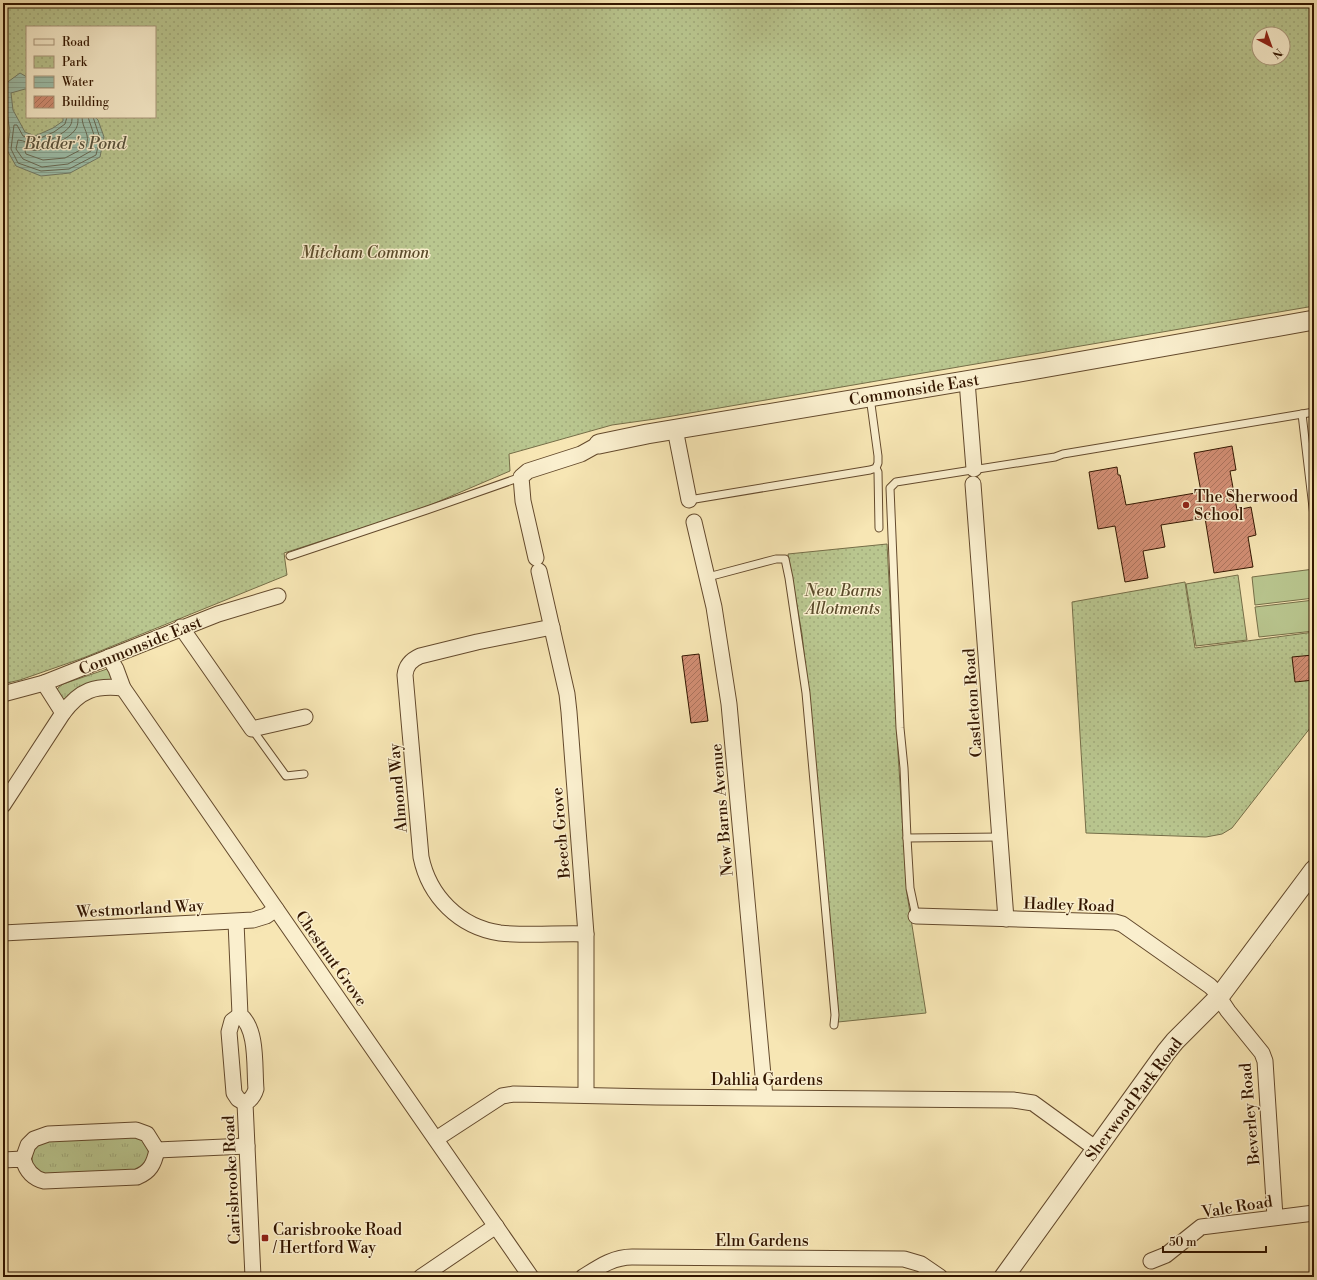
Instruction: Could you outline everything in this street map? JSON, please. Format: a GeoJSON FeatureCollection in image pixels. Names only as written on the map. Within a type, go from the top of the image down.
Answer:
{"type":"FeatureCollection","features":[{"type":"Feature","properties":{"kind":"street","name":"Commonside East"},"geometry":{"type":"LineString","coordinates":[[521,477],[528,472],[581,454],[599,444],[675,429],[967,381],[1314,320]]}},
{"type":"Feature","properties":{"kind":"street","name":"Castleton Road"},"geometry":{"type":"LineString","coordinates":[[967,381],[1006,919]]}},
{"type":"Feature","properties":{"kind":"street"},"geometry":{"type":"LineString","coordinates":[[675,429],[689,500]]}},
{"type":"Feature","properties":{"kind":"street","name":"Beech Grove"},"geometry":{"type":"LineString","coordinates":[[521,477],[523,501],[567,694],[586,934],[586,1095]]}},
{"type":"Feature","properties":{"kind":"street","name":"New Barns Avenue"},"geometry":{"type":"LineString","coordinates":[[694,522],[708,577],[722,652],[729,704],[765,1097]]}},
{"type":"Feature","properties":{"kind":"street","name":"Commonside East"},"geometry":{"type":"LineString","coordinates":[[3,694],[44,683],[109,658],[181,627],[235,608],[278,596]]}},
{"type":"Feature","properties":{"kind":"street","name":"Almond Way"},"geometry":{"type":"LineString","coordinates":[[552,626],[420,656],[409,663],[405,675],[421,856],[427,877],[442,901],[454,913],[473,925],[498,933],[586,934]]}},
{"type":"Feature","properties":{"kind":"street"},"geometry":{"type":"LineString","coordinates":[[181,627],[252,729],[305,717]]}},
{"type":"Feature","properties":{"kind":"street","name":"Chestnut Grove"},"geometry":{"type":"LineString","coordinates":[[109,658],[116,669],[123,688],[531,1277]]}},
{"type":"Feature","properties":{"kind":"street"},"geometry":{"type":"LineString","coordinates":[[44,683],[63,713]]}},
{"type":"Feature","properties":{"kind":"street"},"geometry":{"type":"LineString","coordinates":[[3,804],[71,703],[81,694],[94,688],[123,688]]}},
{"type":"Feature","properties":{"kind":"street","name":"Sherwood Park Road"},"geometry":{"type":"LineString","coordinates":[[1004,1277],[1095,1148],[1175,1040],[1219,997],[1314,870]]}},
{"type":"Feature","properties":{"kind":"street","name":"Westmorland Way"},"geometry":{"type":"LineString","coordinates":[[3,933],[236,922],[259,919],[276,909]]}},
{"type":"Feature","properties":{"kind":"street","name":"Hadley Road"},"geometry":{"type":"LineString","coordinates":[[916,916],[1108,922],[1122,924],[1210,986],[1219,997]]}},
{"type":"Feature","properties":{"kind":"street"},"geometry":{"type":"LineString","coordinates":[[236,922],[240,1015],[234,1018],[230,1026],[229,1040],[234,1093],[238,1099],[245,1103]]}},
{"type":"Feature","properties":{"kind":"street","name":"Beverley Road"},"geometry":{"type":"LineString","coordinates":[[1219,997],[1228,1011],[1262,1053],[1265,1061],[1275,1217]]}},
{"type":"Feature","properties":{"kind":"street","name":"Carisbrooke Road"},"geometry":{"type":"LineString","coordinates":[[240,1015],[246,1020],[252,1035],[256,1090],[250,1101],[245,1103],[253,1277]]}},
{"type":"Feature","properties":{"kind":"street","name":"Dahlia Gardens"},"geometry":{"type":"LineString","coordinates":[[436,1139],[502,1096],[514,1094],[656,1097],[1023,1100],[1033,1103],[1047,1112],[1095,1148]]}},
{"type":"Feature","properties":{"kind":"street"},"geometry":{"type":"LineString","coordinates":[[136,1130],[146,1134],[157,1150],[155,1159],[149,1170],[137,1177],[44,1182],[38,1180],[32,1175],[25,1166],[23,1159],[28,1145],[34,1139],[48,1134],[136,1130]]}},
{"type":"Feature","properties":{"kind":"street"},"geometry":{"type":"LineString","coordinates":[[157,1150],[247,1146]]}},
{"type":"Feature","properties":{"kind":"street"},"geometry":{"type":"LineString","coordinates":[[3,1160],[23,1159]]}},
{"type":"Feature","properties":{"kind":"street","name":"Vale Road"},"geometry":{"type":"LineString","coordinates":[[1151,1261],[1166,1255],[1201,1227],[1314,1213]]}},
{"type":"Feature","properties":{"kind":"street"},"geometry":{"type":"LineString","coordinates":[[421,1277],[496,1226]]}},
{"type":"Feature","properties":{"kind":"street","name":"Elm Gardens"},"geometry":{"type":"LineString","coordinates":[[583,1277],[611,1260],[628,1257],[904,1259],[921,1264],[940,1277]]}},
{"type":"Feature","properties":{"kind":"lane"},"geometry":{"type":"LineString","coordinates":[[870,396],[878,456],[876,468],[878,472],[879,528]]}},
{"type":"Feature","properties":{"kind":"lane"},"geometry":{"type":"LineString","coordinates":[[916,916],[910,888],[904,768],[900,728],[890,488],[896,482],[974,476],[981,469],[1314,412]]}},
{"type":"Feature","properties":{"kind":"lane"},"geometry":{"type":"LineString","coordinates":[[1302,414],[1314,516]]}},
{"type":"Feature","properties":{"kind":"lane"},"geometry":{"type":"LineString","coordinates":[[689,500],[876,468]]}},
{"type":"Feature","properties":{"kind":"lane"},"geometry":{"type":"LineString","coordinates":[[290,556],[521,477]]}},
{"type":"Feature","properties":{"kind":"lane"},"geometry":{"type":"LineString","coordinates":[[708,577],[785,559],[798,632],[806,694],[835,1008],[834,1025]]}},
{"type":"Feature","properties":{"kind":"lane"},"geometry":{"type":"LineString","coordinates":[[252,729],[286,776],[304,774]]}},
{"type":"Feature","properties":{"kind":"lane"},"geometry":{"type":"LineString","coordinates":[[907,838],[1000,837]]}},
{"type":"Feature","properties":{"kind":"green space","name":"Mitcham Common"},"geometry":{"type":"Polygon","coordinates":[[[3,3],[1314,3],[1314,306],[655,419],[612,425],[509,454],[510,471],[421,509],[284,553],[287,575],[83,658],[20,680],[3,684],[3,3]]]}},
{"type":"Feature","properties":{"kind":"green space","name":"New Barns Allotments"},"geometry":{"type":"Polygon","coordinates":[[[887,544],[907,894],[926,1013],[838,1022],[812,727],[802,634],[788,554],[887,544]]]}},
{"type":"Feature","properties":{"kind":"green space"},"geometry":{"type":"Polygon","coordinates":[[[1314,569],[1314,598],[1255,605],[1252,577],[1314,569]]]}},
{"type":"Feature","properties":{"kind":"green space"},"geometry":{"type":"Polygon","coordinates":[[[1238,575],[1247,640],[1196,646],[1186,584],[1238,575]]]}},
{"type":"Feature","properties":{"kind":"green space"},"geometry":{"type":"Polygon","coordinates":[[[1185,582],[1195,648],[1314,632],[1314,723],[1232,828],[1222,834],[1206,837],[1086,833],[1072,602],[1185,582]]]}},
{"type":"Feature","properties":{"kind":"green space"},"geometry":{"type":"Polygon","coordinates":[[[1314,600],[1314,631],[1259,637],[1255,607],[1314,600]]]}},
{"type":"Feature","properties":{"kind":"green space"},"geometry":{"type":"Polygon","coordinates":[[[107,669],[111,671],[112,679],[109,682],[71,695],[65,699],[61,699],[56,692],[63,684],[107,669]]]}},
{"type":"Feature","properties":{"kind":"green space"},"geometry":{"type":"Polygon","coordinates":[[[134,1135],[147,1143],[148,1148],[148,1158],[140,1171],[45,1176],[32,1166],[32,1150],[41,1141],[134,1135]]]}},
{"type":"Feature","properties":{"kind":"water","name":"Bidder's Pond"},"geometry":{"type":"Polygon","coordinates":[[[20,73],[26,76],[26,89],[11,93],[13,110],[25,132],[35,136],[53,128],[63,121],[63,118],[96,118],[104,137],[100,157],[70,173],[41,176],[16,166],[7,150],[10,131],[6,108],[5,84],[20,73]]]}},
{"type":"Feature","properties":{"kind":"building"},"geometry":{"type":"Polygon","coordinates":[[[1232,446],[1236,470],[1230,471],[1237,510],[1251,507],[1256,535],[1248,537],[1253,567],[1214,573],[1205,518],[1161,525],[1165,547],[1143,551],[1148,578],[1125,582],[1115,526],[1098,529],[1089,472],[1117,467],[1126,505],[1201,492],[1194,453],[1232,446]]]}},
{"type":"Feature","properties":{"kind":"building"},"geometry":{"type":"Polygon","coordinates":[[[699,654],[708,721],[691,723],[682,656],[699,654]]]}},
{"type":"Feature","properties":{"kind":"building"},"geometry":{"type":"Polygon","coordinates":[[[1313,655],[1314,680],[1295,682],[1292,657],[1313,655]]]}},
{"type":"Feature","properties":{"kind":"place","name":"The Sherwood School"},"geometry":{"type":"Point","coordinates":[1186,505]}},
{"type":"Feature","properties":{"kind":"place","name":"Carisbrooke Road / Hertford Way"},"geometry":{"type":"Point","coordinates":[265,1238]}}]}
